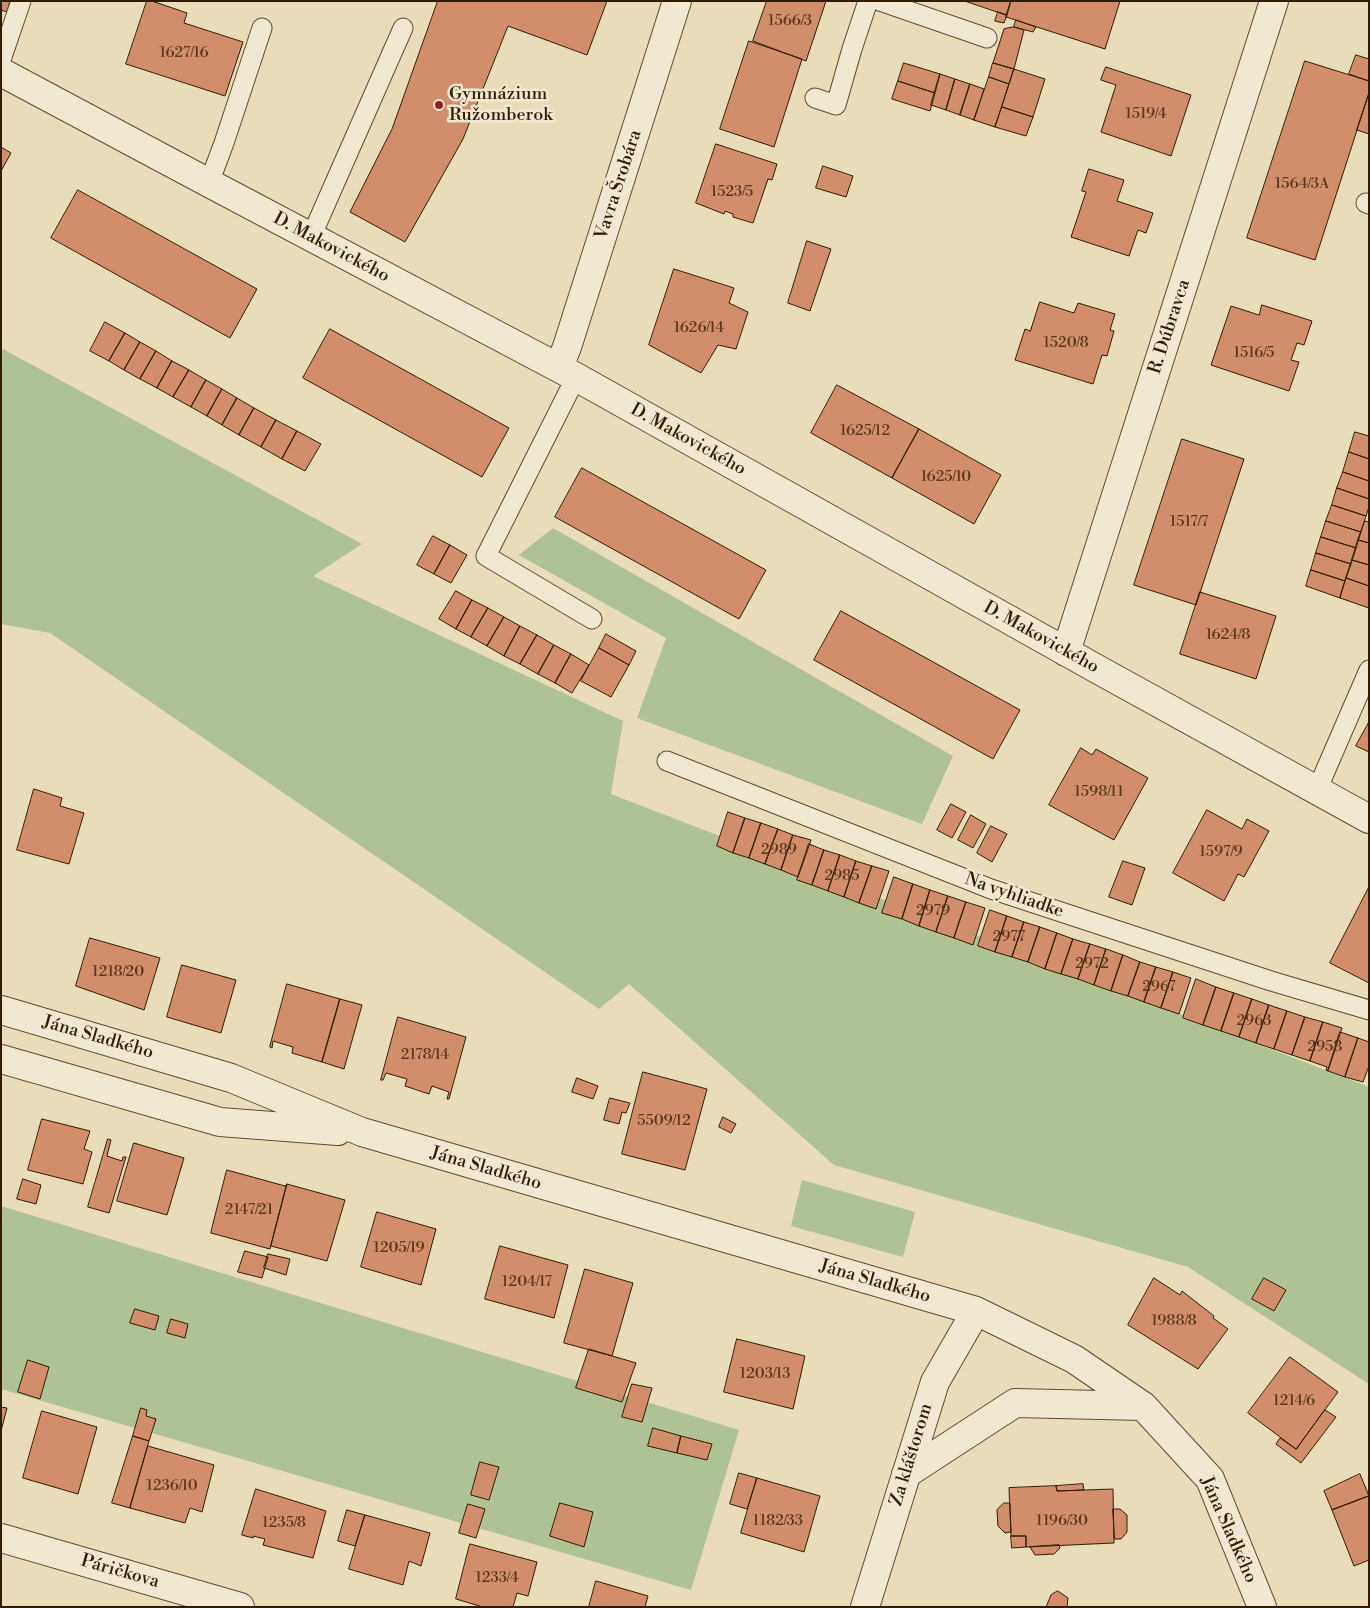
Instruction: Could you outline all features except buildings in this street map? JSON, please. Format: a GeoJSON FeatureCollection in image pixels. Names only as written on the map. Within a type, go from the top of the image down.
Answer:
{"type":"FeatureCollection","features":[{"type":"Feature","properties":{"kind":"street","name":"Vavra Šrobára"},"geometry":{"type":"LineString","coordinates":[[567,372],[567,347],[677,1]]}},
{"type":"Feature","properties":{"kind":"street","name":"R. Dúbravca"},"geometry":{"type":"LineString","coordinates":[[1066,652],[1274,1]]}},
{"type":"Feature","properties":{"kind":"street","name":"D. Makovického"},"geometry":{"type":"LineString","coordinates":[[1,72],[209,184],[567,372],[1066,652],[1369,819]]}},
{"type":"Feature","properties":{"kind":"street","name":"Jána Sladkého"},"geometry":{"type":"LineString","coordinates":[[1,1010],[231,1078],[362,1132],[976,1311],[1074,1359],[1143,1406],[1210,1479],[1262,1607]]}},
{"type":"Feature","properties":{"kind":"street","name":"Jána Sladkého"},"geometry":{"type":"LineString","coordinates":[[1,1059],[220,1122],[362,1132]]}},
{"type":"Feature","properties":{"kind":"street","name":"Za kláštorom"},"geometry":{"type":"LineString","coordinates":[[864,1607],[935,1382],[976,1311]]}},
{"type":"Feature","properties":{"kind":"street"},"geometry":{"type":"LineString","coordinates":[[906,1474],[1015,1403],[1143,1406]]}},
{"type":"Feature","properties":{"kind":"street","name":"Páričkova"},"geometry":{"type":"LineString","coordinates":[[1,1538],[225,1605]]}},
{"type":"Feature","properties":{"kind":"lane"},"geometry":{"type":"LineString","coordinates":[[1,60],[21,1]]}},
{"type":"Feature","properties":{"kind":"lane"},"geometry":{"type":"LineString","coordinates":[[815,98],[836,105],[868,1]]}},
{"type":"Feature","properties":{"kind":"lane"},"geometry":{"type":"LineString","coordinates":[[880,1],[987,38]]}},
{"type":"Feature","properties":{"kind":"lane"},"geometry":{"type":"LineString","coordinates":[[209,184],[262,28]]}},
{"type":"Feature","properties":{"kind":"lane"},"geometry":{"type":"LineString","coordinates":[[311,237],[403,28]]}},
{"type":"Feature","properties":{"kind":"lane"},"geometry":{"type":"LineString","coordinates":[[567,372],[486,556],[592,619]]}},
{"type":"Feature","properties":{"kind":"lane"},"geometry":{"type":"LineString","coordinates":[[1317,790],[1369,670]]}},
{"type":"Feature","properties":{"kind":"lane","name":"Na vyhliadke"},"geometry":{"type":"LineString","coordinates":[[667,760],[991,889],[1271,981],[1369,1010]]}},
{"type":"Feature","properties":{"kind":"green space"},"geometry":{"type":"Polygon","coordinates":[[[1,348],[362,544],[313,576],[623,721],[611,794],[1369,1087],[1369,1384],[1188,1267],[834,1165],[629,984],[599,1009],[50,633],[1,624],[1,348]]]}},
{"type":"Feature","properties":{"kind":"green space"},"geometry":{"type":"Polygon","coordinates":[[[553,528],[953,756],[922,824],[637,718],[666,638],[519,555],[553,528]]]}},
{"type":"Feature","properties":{"kind":"green space"},"geometry":{"type":"Polygon","coordinates":[[[802,1180],[915,1212],[903,1257],[791,1226],[802,1180]]]}},
{"type":"Feature","properties":{"kind":"green space"},"geometry":{"type":"Polygon","coordinates":[[[1,1206],[739,1430],[691,1590],[1,1389],[1,1206]]]}},
{"type":"Feature","properties":{"kind":"place","name":"Gymnázium Ružomberok"},"geometry":{"type":"Point","coordinates":[439,105]}}]}
